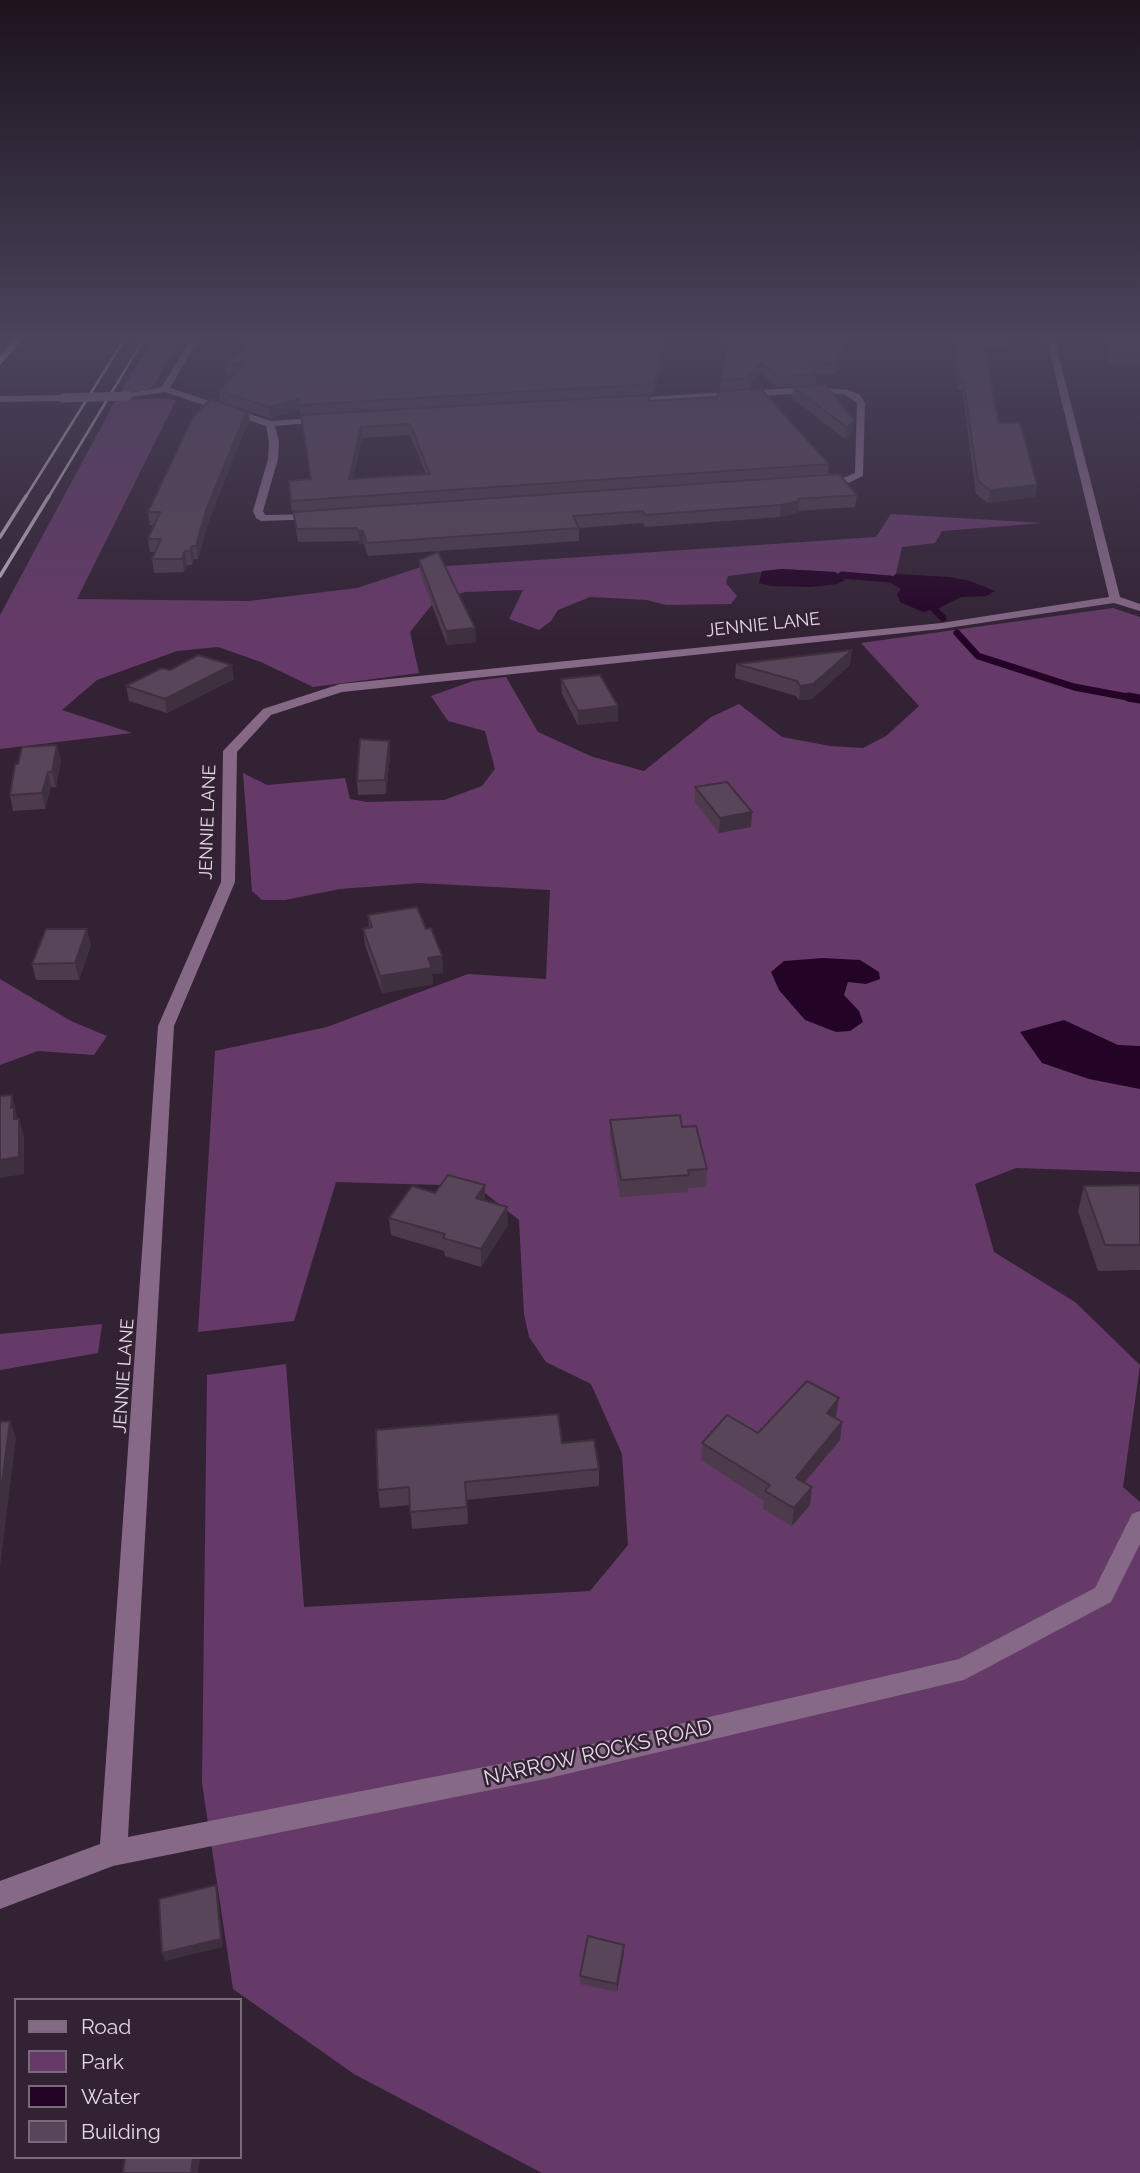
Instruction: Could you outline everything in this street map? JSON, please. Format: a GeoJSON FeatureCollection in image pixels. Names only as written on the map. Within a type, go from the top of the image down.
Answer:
{"type":"FeatureCollection","features":[{"type":"Feature","properties":{"kind":"street"},"geometry":{"type":"LineString","coordinates":[[273,438],[273,458],[257,511],[261,518],[332,516]]}},
{"type":"Feature","properties":{"kind":"street"},"geometry":{"type":"LineString","coordinates":[[813,484],[848,480],[860,474],[861,438]]}},
{"type":"Feature","properties":{"kind":"street"},"geometry":{"type":"LineString","coordinates":[[1075,438],[1115,599],[1140,608]]}},
{"type":"Feature","properties":{"kind":"street","name":"JENNIE LANE"},"geometry":{"type":"LineString","coordinates":[[113,1853],[166,1026],[228,882],[230,751],[267,712],[340,688],[941,626],[1115,599]]}},
{"type":"Feature","properties":{"kind":"street","name":"NARROW ROCKS ROAD"},"geometry":{"type":"LineString","coordinates":[[0,1895],[113,1853],[545,1767],[964,1669],[1103,1595],[1140,1521]]}},
{"type":"Feature","properties":{"kind":"green space"},"geometry":{"type":"Polygon","coordinates":[[[95,438],[157,438],[77,599],[249,601],[357,588],[418,568],[876,537],[891,514],[1043,523],[942,531],[935,543],[902,547],[896,574],[890,579],[782,569],[728,576],[726,583],[737,596],[731,604],[666,605],[647,600],[590,597],[558,610],[551,621],[539,630],[509,619],[523,590],[465,592],[434,602],[410,632],[419,673],[313,687],[261,662],[218,647],[177,651],[97,680],[62,710],[132,733],[0,749],[0,615],[95,438]]]}},
{"type":"Feature","properties":{"kind":"green space"},"geometry":{"type":"Polygon","coordinates":[[[1113,608],[1140,617],[1140,1172],[1016,1168],[975,1184],[994,1252],[1075,1302],[1140,1365],[1123,1487],[1140,1502],[1140,2173],[542,2173],[354,2074],[233,1989],[202,1783],[207,1375],[286,1364],[304,1607],[590,1591],[628,1545],[622,1454],[591,1384],[546,1362],[529,1337],[524,1314],[519,1220],[476,1186],[336,1182],[294,1321],[198,1332],[215,1051],[327,1027],[468,974],[546,979],[550,890],[419,883],[340,889],[285,900],[262,900],[252,891],[243,773],[267,785],[345,778],[350,799],[367,802],[444,800],[482,786],[495,769],[485,731],[448,721],[431,696],[473,681],[506,677],[538,732],[593,757],[644,771],[711,717],[739,704],[782,737],[830,746],[863,748],[886,736],[919,706],[861,643],[1113,608]]]}},
{"type":"Feature","properties":{"kind":"green space"},"geometry":{"type":"Polygon","coordinates":[[[0,979],[71,1021],[107,1036],[94,1055],[38,1051],[0,1065],[0,979]]]}},
{"type":"Feature","properties":{"kind":"green space"},"geometry":{"type":"Polygon","coordinates":[[[102,1324],[98,1353],[0,1370],[0,1334],[102,1324]]]}},
{"type":"Feature","properties":{"kind":"water"},"geometry":{"type":"Polygon","coordinates":[[[782,569],[835,572],[845,580],[837,584],[811,587],[759,583],[762,571],[782,569]]]}},
{"type":"Feature","properties":{"kind":"water"},"geometry":{"type":"Polygon","coordinates":[[[896,574],[950,577],[970,581],[995,591],[986,596],[961,597],[939,608],[923,612],[900,602],[897,594],[901,589],[888,581],[896,574]]]}},
{"type":"Feature","properties":{"kind":"water"},"geometry":{"type":"Polygon","coordinates":[[[823,958],[860,960],[879,972],[880,979],[866,984],[848,982],[844,995],[859,1011],[863,1022],[850,1031],[836,1032],[805,1020],[779,990],[771,972],[784,961],[823,958]]]}},
{"type":"Feature","properties":{"kind":"water"},"geometry":{"type":"Polygon","coordinates":[[[1064,1020],[1118,1045],[1140,1046],[1140,1089],[1089,1079],[1042,1063],[1020,1032],[1064,1020]]]}},
{"type":"Feature","properties":{"kind":"building"},"geometry":{"type":"Polygon","coordinates":[[[183,438],[236,438],[206,510],[196,546],[185,551],[182,559],[152,559],[161,539],[148,539],[160,512],[148,512],[183,438]]]}},
{"type":"Feature","properties":{"kind":"building"},"geometry":{"type":"Polygon","coordinates":[[[305,438],[358,438],[349,479],[430,474],[416,438],[806,438],[829,464],[291,501],[289,481],[311,479],[305,438]]]}},
{"type":"Feature","properties":{"kind":"building"},"geometry":{"type":"Polygon","coordinates":[[[972,438],[1024,438],[1037,485],[990,490],[978,481],[972,438]]]}},
{"type":"Feature","properties":{"kind":"building"},"geometry":{"type":"Polygon","coordinates":[[[839,474],[857,495],[798,499],[799,501],[781,505],[645,515],[643,511],[573,516],[579,528],[367,543],[363,531],[358,531],[357,528],[297,529],[293,512],[839,474]]]}},
{"type":"Feature","properties":{"kind":"building"},"geometry":{"type":"Polygon","coordinates":[[[438,552],[475,628],[446,631],[419,560],[438,552]]]}},
{"type":"Feature","properties":{"kind":"building"},"geometry":{"type":"Polygon","coordinates":[[[852,650],[813,684],[800,686],[797,681],[736,664],[852,650]]]}},
{"type":"Feature","properties":{"kind":"building"},"geometry":{"type":"Polygon","coordinates":[[[198,655],[232,665],[165,699],[126,686],[162,668],[170,670],[198,655]]]}},
{"type":"Feature","properties":{"kind":"building"},"geometry":{"type":"Polygon","coordinates":[[[600,675],[618,706],[578,711],[561,679],[600,675]]]}},
{"type":"Feature","properties":{"kind":"building"},"geometry":{"type":"Polygon","coordinates":[[[360,739],[389,741],[385,780],[357,781],[360,739]]]}},
{"type":"Feature","properties":{"kind":"building"},"geometry":{"type":"Polygon","coordinates":[[[57,745],[52,772],[48,772],[42,793],[10,795],[15,764],[18,764],[22,747],[57,745]]]}},
{"type":"Feature","properties":{"kind":"building"},"geometry":{"type":"Polygon","coordinates":[[[727,782],[752,812],[720,818],[695,787],[727,782]]]}},
{"type":"Feature","properties":{"kind":"building"},"geometry":{"type":"Polygon","coordinates":[[[417,907],[426,929],[431,928],[442,956],[428,958],[432,968],[380,976],[363,929],[372,927],[368,915],[417,907]]]}},
{"type":"Feature","properties":{"kind":"building"},"geometry":{"type":"Polygon","coordinates":[[[46,929],[87,929],[75,963],[32,964],[46,929]]]}},
{"type":"Feature","properties":{"kind":"building"},"geometry":{"type":"Polygon","coordinates":[[[12,1095],[14,1119],[19,1119],[19,1157],[0,1160],[0,1096],[12,1095]]]}},
{"type":"Feature","properties":{"kind":"building"},"geometry":{"type":"Polygon","coordinates":[[[680,1115],[682,1127],[696,1126],[707,1169],[688,1170],[689,1175],[621,1180],[610,1120],[680,1115]]]}},
{"type":"Feature","properties":{"kind":"building"},"geometry":{"type":"Polygon","coordinates":[[[448,1175],[485,1185],[476,1198],[507,1207],[481,1249],[443,1238],[445,1234],[389,1218],[412,1186],[435,1193],[448,1175]]]}},
{"type":"Feature","properties":{"kind":"building"},"geometry":{"type":"Polygon","coordinates":[[[1140,1185],[1140,1245],[1105,1245],[1084,1186],[1140,1185]]]}},
{"type":"Feature","properties":{"kind":"building"},"geometry":{"type":"Polygon","coordinates":[[[807,1381],[839,1398],[827,1413],[842,1422],[796,1478],[812,1487],[794,1508],[765,1491],[770,1485],[702,1443],[727,1415],[758,1433],[807,1381]]]}},
{"type":"Feature","properties":{"kind":"building"},"geometry":{"type":"Polygon","coordinates":[[[558,1414],[562,1443],[594,1440],[599,1469],[465,1482],[467,1507],[410,1512],[409,1487],[378,1490],[376,1430],[558,1414]]]}},
{"type":"Feature","properties":{"kind":"building"},"geometry":{"type":"Polygon","coordinates":[[[10,1421],[0,1499],[0,1422],[10,1421]]]}},
{"type":"Feature","properties":{"kind":"building"},"geometry":{"type":"Polygon","coordinates":[[[216,1885],[221,1939],[162,1953],[159,1899],[216,1885]]]}},
{"type":"Feature","properties":{"kind":"building"},"geometry":{"type":"Polygon","coordinates":[[[588,1936],[624,1945],[617,1984],[580,1976],[588,1936]]]}},
{"type":"Feature","properties":{"kind":"building"},"geometry":{"type":"Polygon","coordinates":[[[125,2159],[193,2159],[191,2173],[123,2173],[125,2159]]]}},
{"type":"Feature","properties":{"kind":"waterway"},"geometry":{"type":"LineString","coordinates":[[842,575],[890,579]]}},
{"type":"Feature","properties":{"kind":"waterway"},"geometry":{"type":"LineString","coordinates":[[935,610],[943,618]]}},
{"type":"Feature","properties":{"kind":"waterway"},"geometry":{"type":"LineString","coordinates":[[957,633],[978,656],[1074,687],[1138,699]]}},
{"type":"Feature","properties":{"kind":"waterway"},"geometry":{"type":"LineString","coordinates":[[1128,697],[1140,699]]}},
{"type":"Feature","properties":{"kind":"railway"},"geometry":{"type":"LineString","coordinates":[[25,498],[62,438]]}},
{"type":"Feature","properties":{"kind":"railway"},"geometry":{"type":"LineString","coordinates":[[48,498],[84,438]]}},
{"type":"Feature","properties":{"kind":"railway"},"geometry":{"type":"LineString","coordinates":[[0,537],[26,496]]}},
{"type":"Feature","properties":{"kind":"railway"},"geometry":{"type":"LineString","coordinates":[[0,576],[49,496]]}}]}
